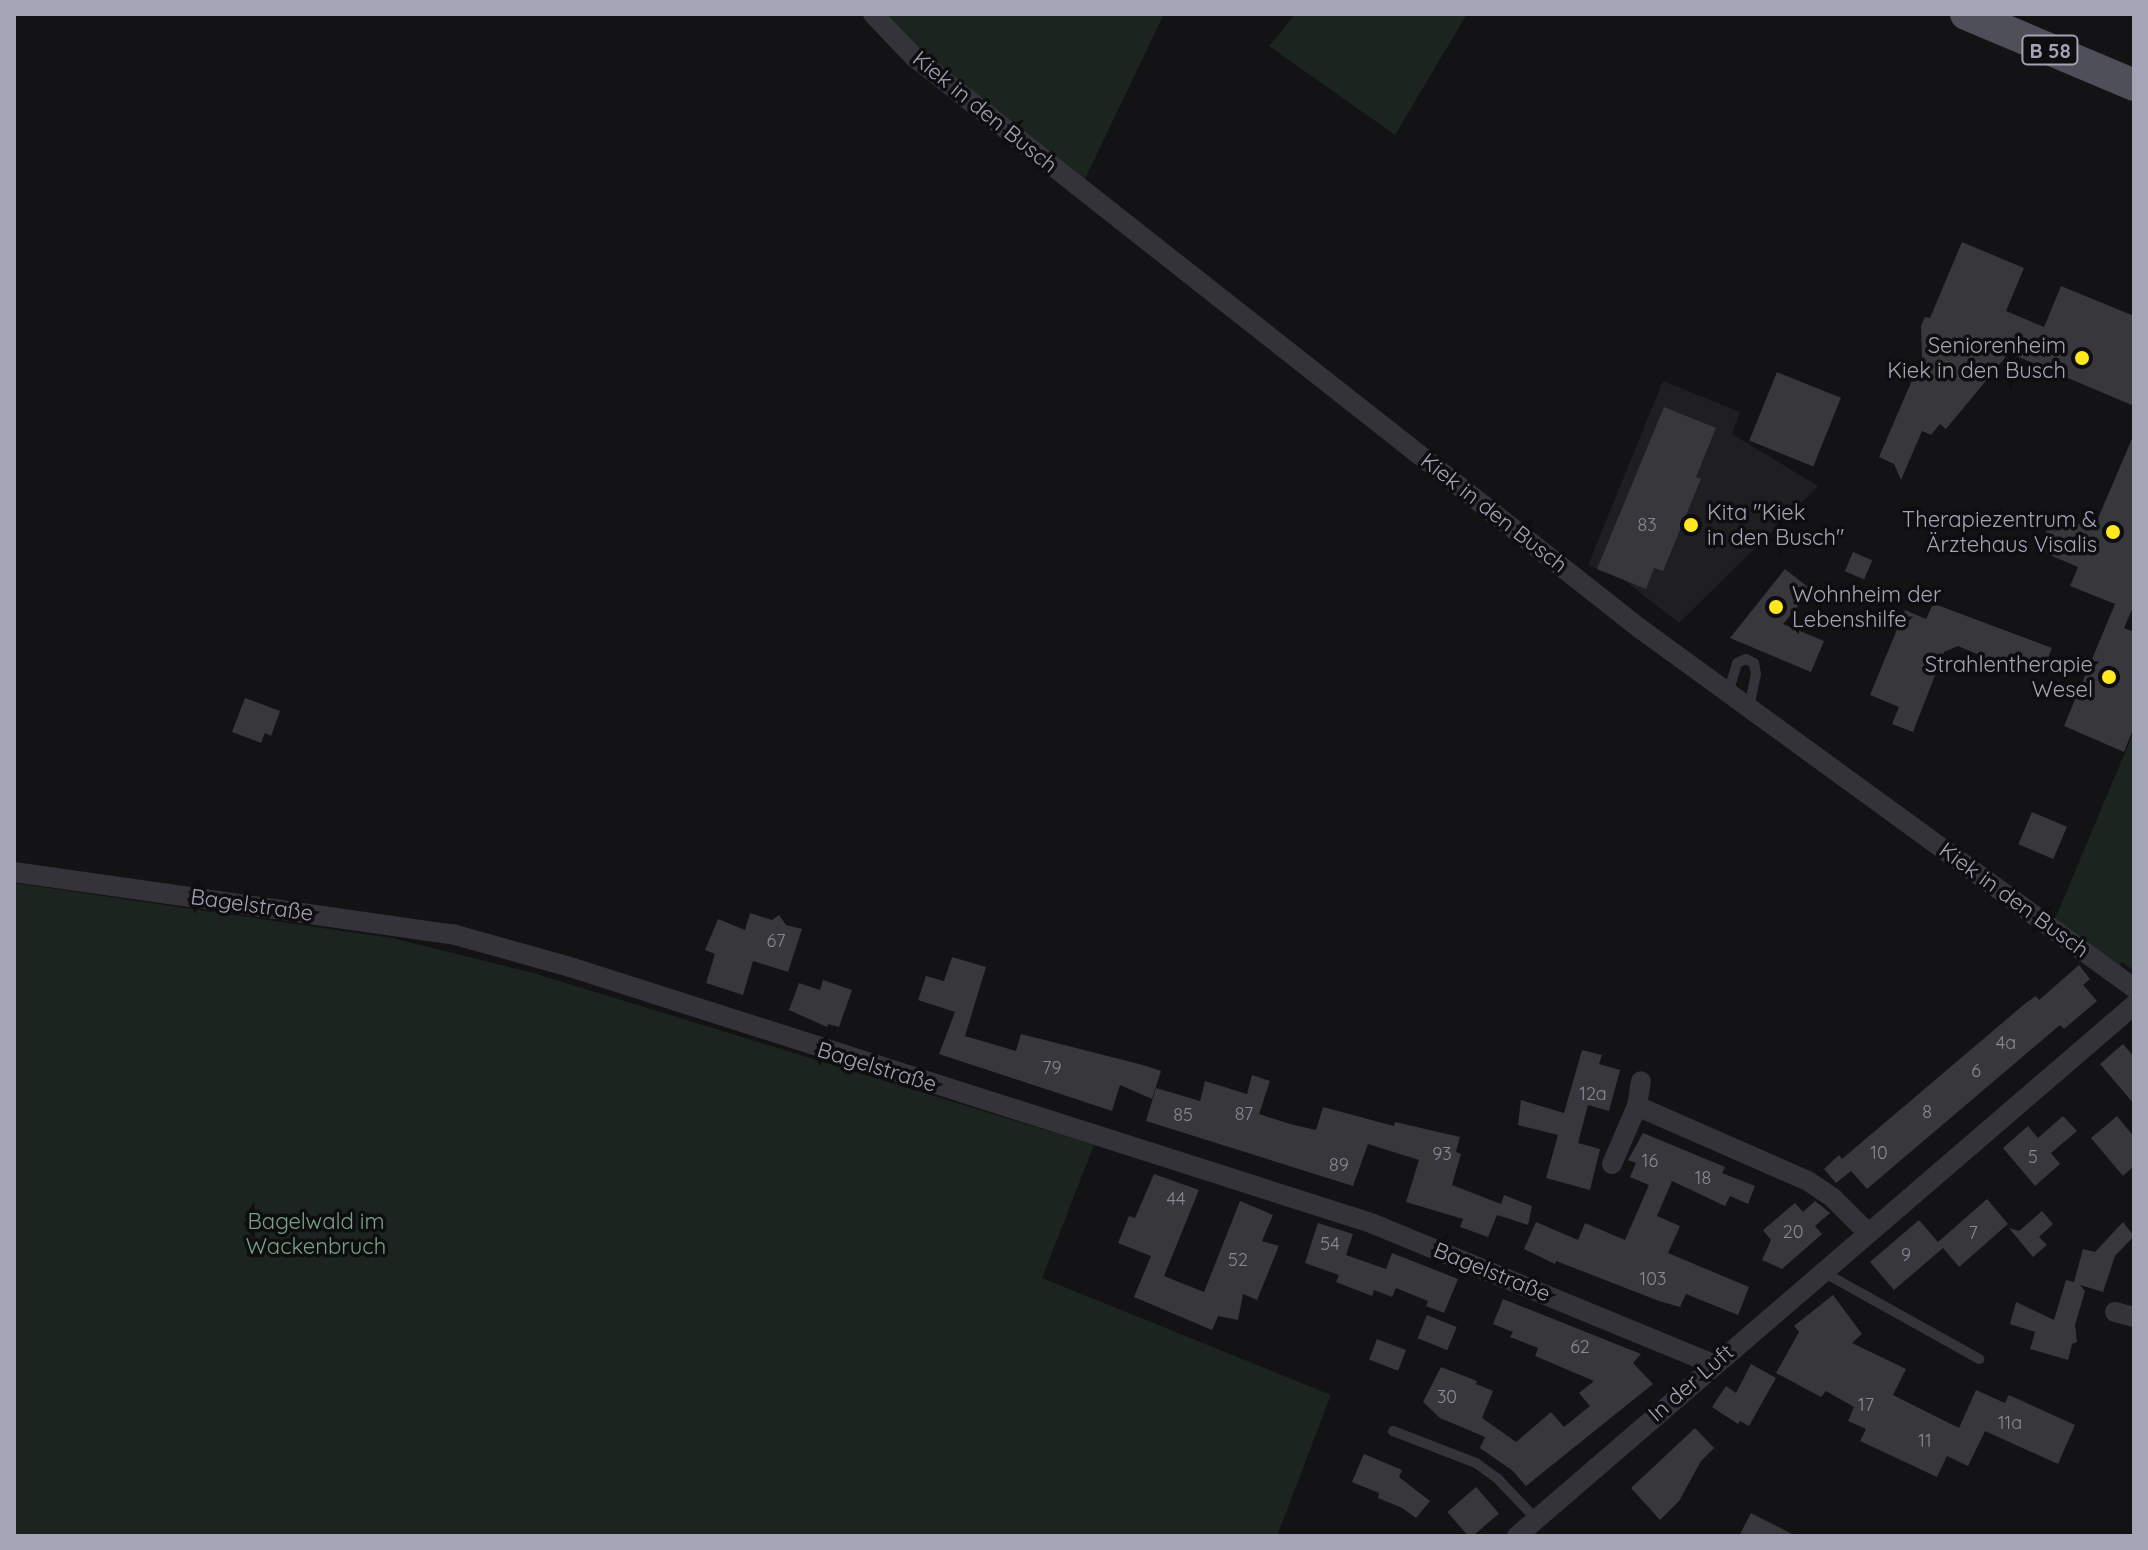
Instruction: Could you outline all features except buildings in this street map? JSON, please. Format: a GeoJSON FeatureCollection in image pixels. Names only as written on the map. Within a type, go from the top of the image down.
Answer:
{"type":"FeatureCollection","features":[{"type":"Feature","properties":{"kind":"main road","name":"B 58"},"geometry":{"type":"LineString","coordinates":[[1966,14],[2134,85]]}},
{"type":"Feature","properties":{"kind":"street","name":"Kiek in den Busch"},"geometry":{"type":"LineString","coordinates":[[873,14],[914,57],[1642,630],[2134,988]]}},
{"type":"Feature","properties":{"kind":"street","name":"Bagelstraße"},"geometry":{"type":"LineString","coordinates":[[14,872],[452,934],[570,967],[1371,1223],[1713,1364]]}},
{"type":"Feature","properties":{"kind":"street","name":"In der Luft"},"geometry":{"type":"LineString","coordinates":[[1517,1536],[1821,1271],[2134,1005]]}},
{"type":"Feature","properties":{"kind":"street"},"geometry":{"type":"LineString","coordinates":[[1612,1164],[1637,1106],[1641,1081]]}},
{"type":"Feature","properties":{"kind":"street"},"geometry":{"type":"LineString","coordinates":[[1637,1106],[1808,1181],[1833,1198],[1867,1232]]}},
{"type":"Feature","properties":{"kind":"lane"},"geometry":{"type":"LineString","coordinates":[[1728,693],[1737,663],[1746,659],[1754,663],[1756,674],[1749,708]]}},
{"type":"Feature","properties":{"kind":"lane"},"geometry":{"type":"LineString","coordinates":[[1821,1271],[1979,1359]]}},
{"type":"Feature","properties":{"kind":"lane"},"geometry":{"type":"LineString","coordinates":[[1393,1431],[1476,1463],[1497,1478],[1536,1519]]}},
{"type":"Feature","properties":{"kind":"shaded area","name":"Kita \"Kiek in den Busch\""},"geometry":{"type":"Polygon","coordinates":[[[1663,381],[1740,412],[1732,434],[1818,486],[1679,623],[1624,580],[1588,565],[1663,381]]]}},
{"type":"Feature","properties":{"kind":"green space"},"geometry":{"type":"Polygon","coordinates":[[[879,14],[1164,14],[1084,181],[957,85],[879,14]]]}},
{"type":"Feature","properties":{"kind":"green space"},"geometry":{"type":"Polygon","coordinates":[[[1295,14],[1467,14],[1395,135],[1269,46],[1295,14]]]}},
{"type":"Feature","properties":{"kind":"green space"},"geometry":{"type":"Polygon","coordinates":[[[2134,731],[2134,971],[2122,962],[2119,966],[2055,919],[2134,731]]]}},
{"type":"Feature","properties":{"kind":"green space","name":"Bagelwald im Wackenbruch"},"geometry":{"type":"Polygon","coordinates":[[[14,883],[392,938],[533,973],[1094,1145],[1042,1278],[1331,1395],[1277,1536],[14,1536],[14,883]]]}},
{"type":"Feature","properties":{"kind":"place","name":"Seniorenheim Kiek in den Busch"},"geometry":{"type":"Point","coordinates":[2082,358]}},
{"type":"Feature","properties":{"kind":"place","name":"Kita \"Kiek in den Busch\""},"geometry":{"type":"Point","coordinates":[1691,525]}},
{"type":"Feature","properties":{"kind":"place","name":"Therapiezentrum & Ärztehaus Visalis"},"geometry":{"type":"Point","coordinates":[2113,532]}},
{"type":"Feature","properties":{"kind":"place","name":"Wohnheim der Lebenshilfe"},"geometry":{"type":"Point","coordinates":[1776,607]}},
{"type":"Feature","properties":{"kind":"place","name":"Strahlentherapie Wesel"},"geometry":{"type":"Point","coordinates":[2109,677]}}]}
